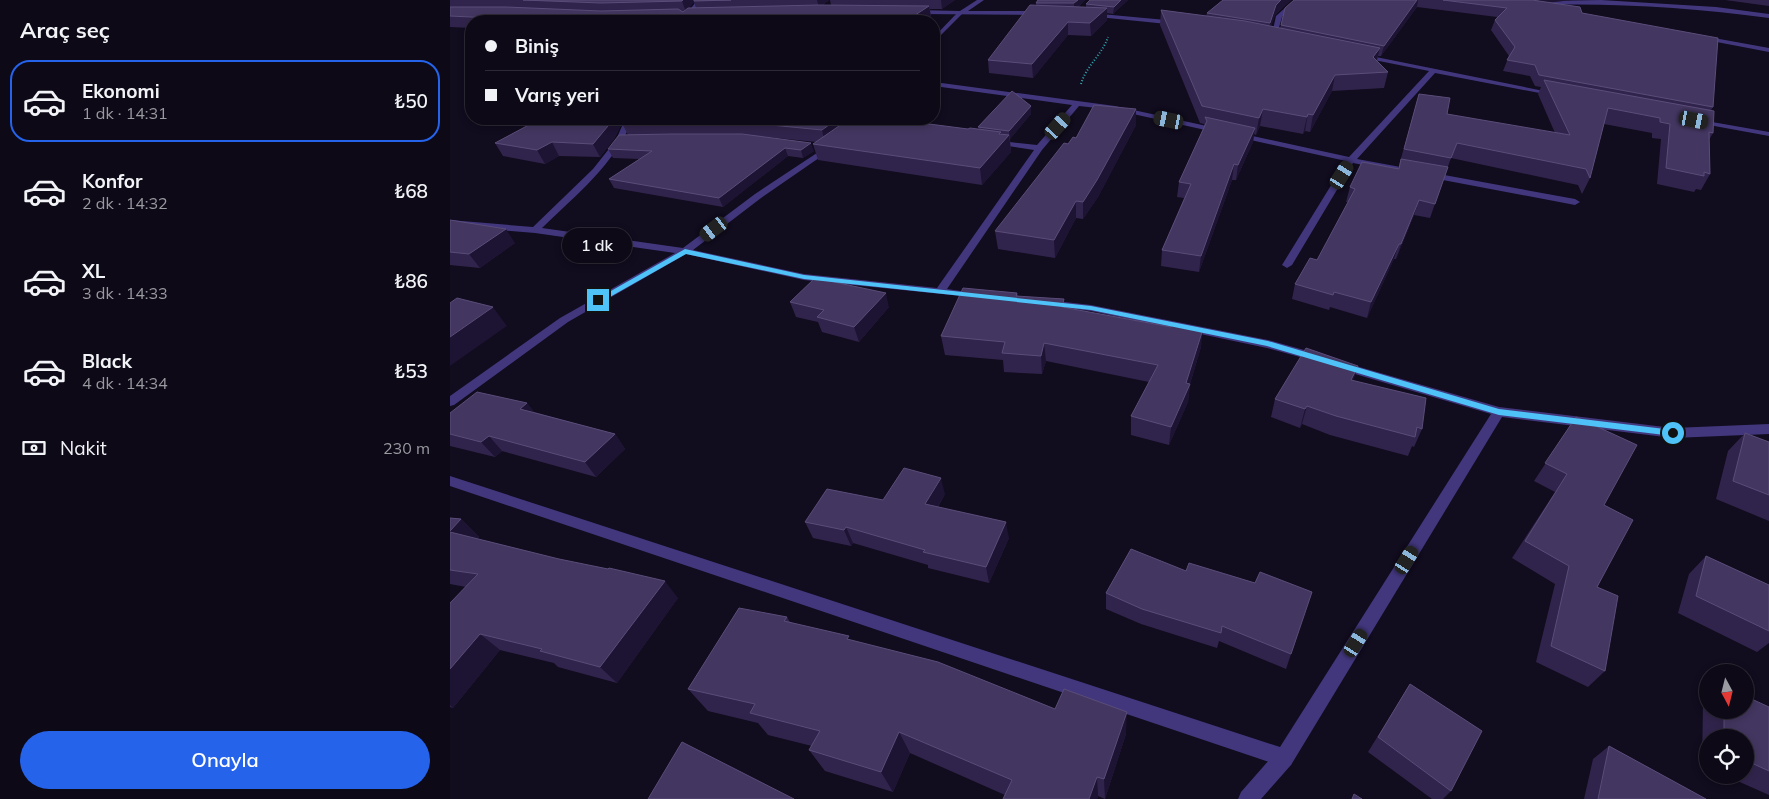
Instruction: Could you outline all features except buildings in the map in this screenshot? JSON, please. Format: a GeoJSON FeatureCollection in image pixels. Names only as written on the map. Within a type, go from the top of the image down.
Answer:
{"type":"FeatureCollection","features":[{"type":"Feature","properties":{"kind":"street"},"geometry":{"type":"LineString","coordinates":[[689,15],[700,0]]}},
{"type":"Feature","properties":{"kind":"street"},"geometry":{"type":"LineString","coordinates":[[940,34],[960,12],[981,0]]}},
{"type":"Feature","properties":{"kind":"street"},"geometry":{"type":"LineString","coordinates":[[1273,38],[1279,16],[1297,0]]}},
{"type":"Feature","properties":{"kind":"street"},"geometry":{"type":"LineString","coordinates":[[1532,7],[1542,4],[1601,2],[1716,9],[1769,16]]}},
{"type":"Feature","properties":{"kind":"street"},"geometry":{"type":"LineString","coordinates":[[1523,5],[1551,10]]}},
{"type":"Feature","properties":{"kind":"street"},"geometry":{"type":"LineString","coordinates":[[911,12],[1048,13]]}},
{"type":"Feature","properties":{"kind":"street"},"geometry":{"type":"LineString","coordinates":[[1085,14],[1189,25]]}},
{"type":"Feature","properties":{"kind":"street"},"geometry":{"type":"LineString","coordinates":[[1264,36],[1283,40]]}},
{"type":"Feature","properties":{"kind":"street"},"geometry":{"type":"LineString","coordinates":[[1693,36],[1769,50]]}},
{"type":"Feature","properties":{"kind":"street"},"geometry":{"type":"LineString","coordinates":[[1358,56],[1567,96]]}},
{"type":"Feature","properties":{"kind":"street"},"geometry":{"type":"LineString","coordinates":[[1287,265],[1352,160],[1432,71]]}},
{"type":"Feature","properties":{"kind":"street"},"geometry":{"type":"LineString","coordinates":[[940,85],[1115,108],[1352,160],[1575,202]]}},
{"type":"Feature","properties":{"kind":"street"},"geometry":{"type":"LineString","coordinates":[[940,292],[1039,148],[1077,103]]}},
{"type":"Feature","properties":{"kind":"street"},"geometry":{"type":"LineString","coordinates":[[1692,120],[1769,134]]}},
{"type":"Feature","properties":{"kind":"street"},"geometry":{"type":"LineString","coordinates":[[534,230],[596,171],[625,140],[628,125]]}},
{"type":"Feature","properties":{"kind":"street"},"geometry":{"type":"LineString","coordinates":[[450,402],[564,320],[685,251],[758,196],[840,139]]}},
{"type":"Feature","properties":{"kind":"street"},"geometry":{"type":"LineString","coordinates":[[982,140],[1039,148]]}},
{"type":"Feature","properties":{"kind":"street"},"geometry":{"type":"LineString","coordinates":[[809,146],[828,148]]}},
{"type":"Feature","properties":{"kind":"street"},"geometry":{"type":"LineString","coordinates":[[450,223],[534,230],[685,251],[804,277],[987,297]]}},
{"type":"Feature","properties":{"kind":"street"},"geometry":{"type":"LineString","coordinates":[[1034,302],[1091,308],[1268,344],[1499,412],[1673,433],[1769,430]]}},
{"type":"Feature","properties":{"kind":"street"},"geometry":{"type":"LineString","coordinates":[[1248,799],[1284,758],[1499,412]]}},
{"type":"Feature","properties":{"kind":"street"},"geometry":{"type":"LineString","coordinates":[[450,481],[1284,758]]}},
{"type":"Feature","properties":{"kind":"path"},"geometry":{"type":"LineString","coordinates":[[1077,103],[1082,74],[1098,57],[1106,43],[1109,16]]}},
{"type":"Feature","properties":{"kind":"route"},"geometry":{"type":"LineString","coordinates":[[598,300],[685,251],[804,277],[1091,308],[1268,344],[1499,412],[1673,433]]}}]}
